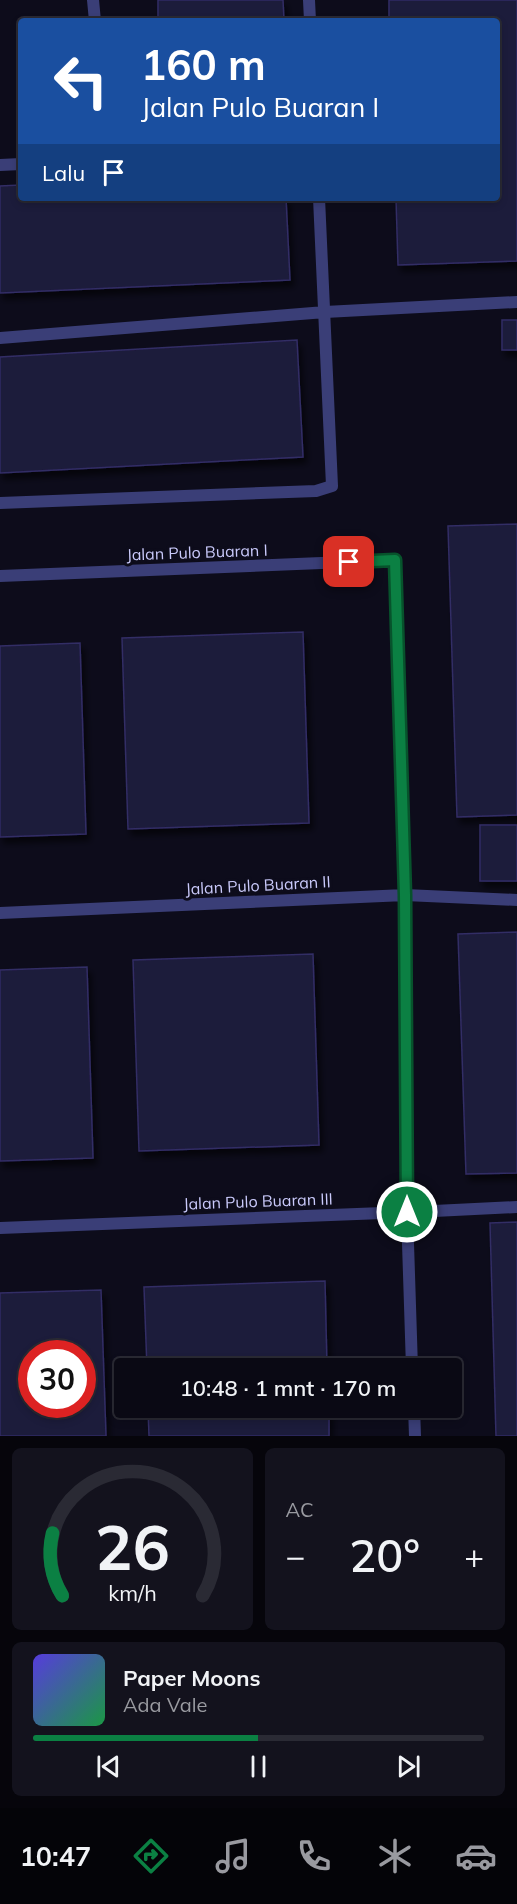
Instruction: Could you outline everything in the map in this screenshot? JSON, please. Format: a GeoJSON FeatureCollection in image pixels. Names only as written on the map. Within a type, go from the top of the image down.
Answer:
{"type":"FeatureCollection","features":[{"type":"Feature","properties":{"kind":"street"},"geometry":{"type":"LineString","coordinates":[[93,0],[95,18]]}},
{"type":"Feature","properties":{"kind":"street"},"geometry":{"type":"LineString","coordinates":[[309,0],[310,18]]}},
{"type":"Feature","properties":{"kind":"street"},"geometry":{"type":"LineString","coordinates":[[0,165],[18,164]]}},
{"type":"Feature","properties":{"kind":"street"},"geometry":{"type":"LineString","coordinates":[[0,503],[316,491],[332,486],[319,201]]}},
{"type":"Feature","properties":{"kind":"street"},"geometry":{"type":"LineString","coordinates":[[0,338],[325,312],[517,302]]}},
{"type":"Feature","properties":{"kind":"street","name":"Jalan Pulo Buaran I"},"geometry":{"type":"LineString","coordinates":[[0,576],[395,560],[405,895]]}},
{"type":"Feature","properties":{"kind":"street"},"geometry":{"type":"LineString","coordinates":[[405,895],[407,1212],[412,1358]]}},
{"type":"Feature","properties":{"kind":"street","name":"Jalan Pulo Buaran II"},"geometry":{"type":"LineString","coordinates":[[0,914],[405,895],[517,900]]}},
{"type":"Feature","properties":{"kind":"street","name":"Jalan Pulo Buaran III"},"geometry":{"type":"LineString","coordinates":[[0,1228],[517,1208]]}},
{"type":"Feature","properties":{"kind":"street"},"geometry":{"type":"LineString","coordinates":[[414,1418],[415,1436]]}},
{"type":"Feature","properties":{"kind":"building"},"geometry":{"type":"Polygon","coordinates":[[[158,0],[283,0],[284,18],[158,18],[158,0]]]}},
{"type":"Feature","properties":{"kind":"building"},"geometry":{"type":"Polygon","coordinates":[[[389,0],[517,0],[517,261],[398,265],[396,201],[500,201],[500,18],[389,18],[389,0]]]}},
{"type":"Feature","properties":{"kind":"building"},"geometry":{"type":"Polygon","coordinates":[[[18,185],[18,201],[286,201],[290,280],[0,293],[0,186],[18,185]]]}},
{"type":"Feature","properties":{"kind":"building"},"geometry":{"type":"Polygon","coordinates":[[[502,320],[517,320],[517,350],[502,350],[502,320]]]}},
{"type":"Feature","properties":{"kind":"building"},"geometry":{"type":"Polygon","coordinates":[[[297,340],[303,457],[0,473],[0,357],[297,340]]]}},
{"type":"Feature","properties":{"kind":"building"},"geometry":{"type":"Polygon","coordinates":[[[517,524],[517,815],[457,817],[448,526],[517,524]]]}},
{"type":"Feature","properties":{"kind":"building"},"geometry":{"type":"Polygon","coordinates":[[[303,632],[309,823],[128,829],[122,638],[303,632]]]}},
{"type":"Feature","properties":{"kind":"building"},"geometry":{"type":"Polygon","coordinates":[[[80,643],[86,834],[0,837],[0,646],[80,643]]]}},
{"type":"Feature","properties":{"kind":"building"},"geometry":{"type":"Polygon","coordinates":[[[480,825],[517,825],[517,881],[480,881],[480,825]]]}},
{"type":"Feature","properties":{"kind":"building"},"geometry":{"type":"Polygon","coordinates":[[[517,932],[517,1173],[466,1174],[458,934],[517,932]]]}},
{"type":"Feature","properties":{"kind":"building"},"geometry":{"type":"Polygon","coordinates":[[[313,954],[319,1145],[139,1151],[133,960],[313,954]]]}},
{"type":"Feature","properties":{"kind":"building"},"geometry":{"type":"Polygon","coordinates":[[[87,967],[93,1158],[0,1161],[0,970],[87,967]]]}},
{"type":"Feature","properties":{"kind":"building"},"geometry":{"type":"Polygon","coordinates":[[[517,1222],[517,1436],[496,1436],[490,1223],[517,1222]]]}},
{"type":"Feature","properties":{"kind":"building"},"geometry":{"type":"Polygon","coordinates":[[[325,1281],[327,1358],[147,1358],[144,1287],[325,1281]]]}},
{"type":"Feature","properties":{"kind":"building"},"geometry":{"type":"Polygon","coordinates":[[[101,1290],[106,1436],[0,1436],[0,1293],[101,1290]]]}},
{"type":"Feature","properties":{"kind":"building"},"geometry":{"type":"Polygon","coordinates":[[[148,1418],[329,1418],[329,1436],[149,1436],[148,1418]]]}},
{"type":"Feature","properties":{"kind":"route"},"geometry":{"type":"LineString","coordinates":[[349,562],[395,560],[405,895],[407,1212]]}}]}
